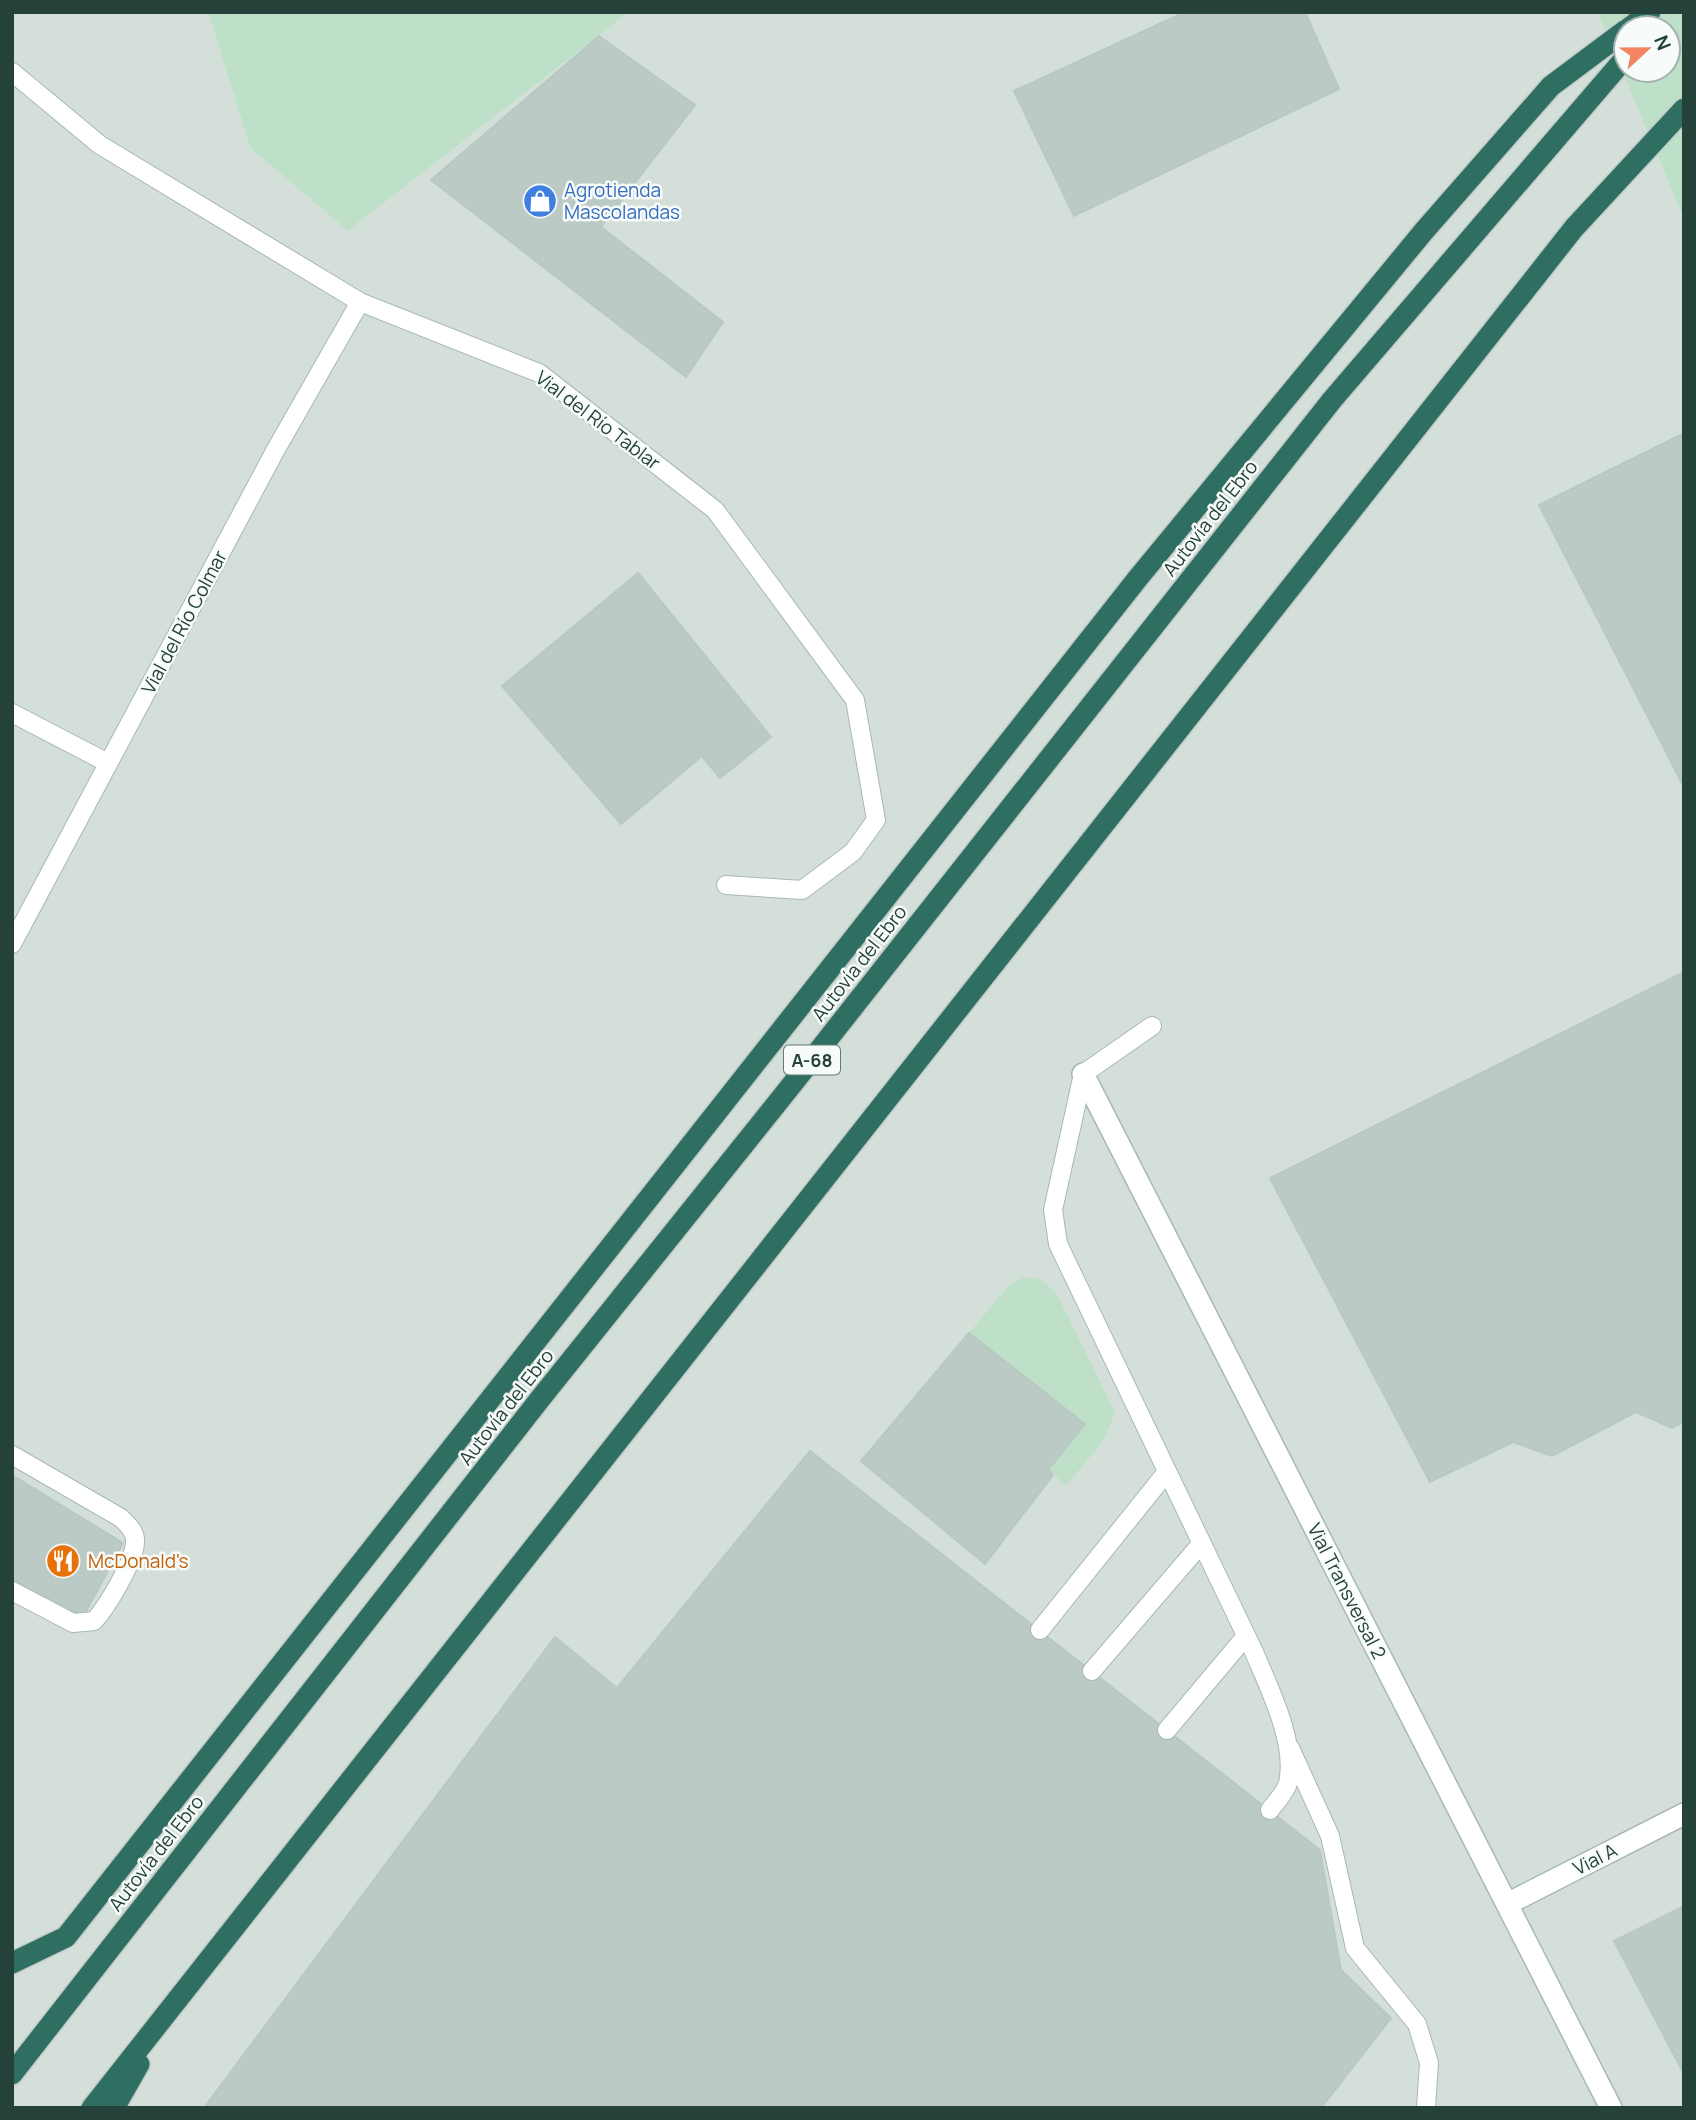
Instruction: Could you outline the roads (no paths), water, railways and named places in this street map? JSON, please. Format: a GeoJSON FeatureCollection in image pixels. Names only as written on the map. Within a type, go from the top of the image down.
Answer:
{"type":"FeatureCollection","features":[{"type":"Feature","properties":{"kind":"highway"},"geometry":{"type":"LineString","coordinates":[[12,1964],[66,1937],[1129,588],[1423,231],[1551,86],[1612,40]]}},
{"type":"Feature","properties":{"kind":"highway","name":"Autovía del Ebro"},"geometry":{"type":"LineString","coordinates":[[12,2074],[531,1410],[1332,400],[1612,73]]}},
{"type":"Feature","properties":{"kind":"highway"},"geometry":{"type":"LineString","coordinates":[[92,2108],[1565,239],[1684,109]]}},
{"type":"Feature","properties":{"kind":"highway"},"geometry":{"type":"LineString","coordinates":[[1658,136],[1684,121]]}},
{"type":"Feature","properties":{"kind":"highway"},"geometry":{"type":"LineString","coordinates":[[114,2108],[183,1991]]}},
{"type":"Feature","properties":{"kind":"street","name":"Vial Transversal 2"},"geometry":{"type":"LineString","coordinates":[[1083,1074],[1611,2108]]}},
{"type":"Feature","properties":{"kind":"street","name":"Vial A"},"geometry":{"type":"LineString","coordinates":[[1507,1904],[1684,1814]]}},
{"type":"Feature","properties":{"kind":"lane","name":"Vial del Río Tablar"},"geometry":{"type":"LineString","coordinates":[[12,72],[100,145],[360,302],[539,373],[715,510],[855,700],[876,820],[853,852],[802,890],[726,885]]}},
{"type":"Feature","properties":{"kind":"lane","name":"Vial del Río Colmar"},"geometry":{"type":"LineString","coordinates":[[12,944],[275,451],[360,302]]}},
{"type":"Feature","properties":{"kind":"lane"},"geometry":{"type":"LineString","coordinates":[[12,713],[108,763]]}},
{"type":"Feature","properties":{"kind":"lane"},"geometry":{"type":"LineString","coordinates":[[1152,1026],[1083,1074],[1053,1210],[1058,1244],[1246,1636],[1276,1707],[1287,1742],[1330,1836],[1355,1948],[1417,2024],[1429,2063],[1426,2108]]}},
{"type":"Feature","properties":{"kind":"lane"},"geometry":{"type":"LineString","coordinates":[[12,1455],[121,1518],[131,1528],[135,1541],[130,1562],[94,1621],[73,1623],[12,1591]]}},
{"type":"Feature","properties":{"kind":"lane"},"geometry":{"type":"LineString","coordinates":[[1040,1630],[1166,1473]]}},
{"type":"Feature","properties":{"kind":"lane"},"geometry":{"type":"LineString","coordinates":[[1092,1671],[1201,1544]]}},
{"type":"Feature","properties":{"kind":"lane"},"geometry":{"type":"LineString","coordinates":[[1167,1730],[1246,1636]]}},
{"type":"Feature","properties":{"kind":"lane"},"geometry":{"type":"LineString","coordinates":[[1270,1810],[1288,1784],[1287,1742]]}},
{"type":"Feature","properties":{"kind":"place","name":"Agrotienda Mascolandas"},"geometry":{"type":"Point","coordinates":[540,201]}},
{"type":"Feature","properties":{"kind":"place","name":"McDonald's"},"geometry":{"type":"Point","coordinates":[63,1561]}}]}
